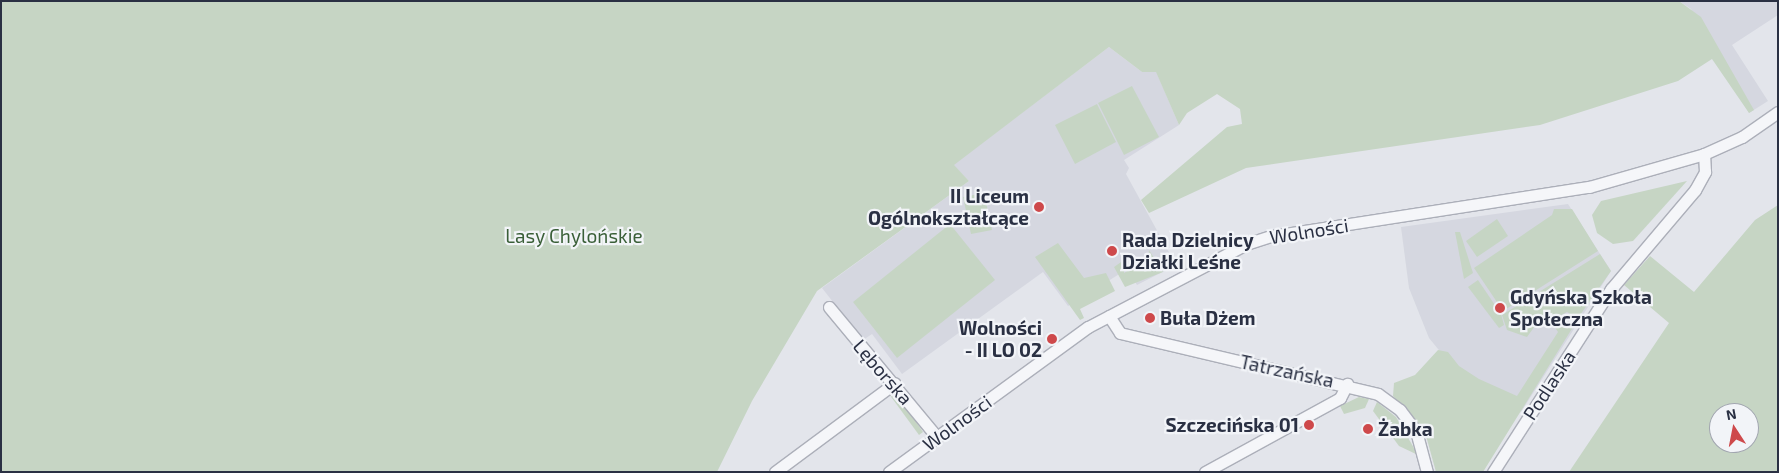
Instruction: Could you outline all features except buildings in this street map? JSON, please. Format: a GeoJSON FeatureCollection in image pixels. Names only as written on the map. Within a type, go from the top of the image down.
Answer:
{"type":"FeatureCollection","features":[{"type":"Feature","properties":{"kind":"street","name":"Wolności"},"geometry":{"type":"LineString","coordinates":[[889,472],[1109,316],[1235,249],[1272,236],[1557,195],[1704,154],[1742,137],[1778,112]]}},
{"type":"Feature","properties":{"kind":"street","name":"Podlaska"},"geometry":{"type":"LineString","coordinates":[[1493,472],[1611,290],[1695,190],[1705,172],[1704,154]]}},
{"type":"Feature","properties":{"kind":"street","name":"Lęborska"},"geometry":{"type":"LineString","coordinates":[[829,306],[882,376],[895,383],[937,437]]}},
{"type":"Feature","properties":{"kind":"street","name":"Tatrzańska"},"geometry":{"type":"LineString","coordinates":[[1109,316],[1120,333],[1347,384],[1378,394],[1400,410],[1421,442],[1427,472]]}},
{"type":"Feature","properties":{"kind":"street"},"geometry":{"type":"LineString","coordinates":[[775,472],[895,383]]}},
{"type":"Feature","properties":{"kind":"street"},"geometry":{"type":"LineString","coordinates":[[1205,472],[1340,398],[1347,384]]}},
{"type":"Feature","properties":{"kind":"shaded area"},"geometry":{"type":"Polygon","coordinates":[[[1679,1],[1778,1],[1778,15],[1732,45],[1768,101],[1749,113],[1691,9],[1679,1]]]}},
{"type":"Feature","properties":{"kind":"shaded area","name":"II Liceum Ogólnokształcące"},"geometry":{"type":"Polygon","coordinates":[[[1109,47],[1142,72],[1156,71],[1179,125],[1124,160],[1129,168],[1126,174],[1176,265],[1137,285],[1131,275],[1121,273],[1068,306],[1043,272],[902,374],[872,334],[863,340],[822,288],[969,181],[953,165],[1109,47]]]}},
{"type":"Feature","properties":{"kind":"shaded area","name":"Gdyńska Szkoła Społeczna"},"geometry":{"type":"Polygon","coordinates":[[[1568,204],[1611,271],[1521,412],[1452,366],[1429,338],[1409,288],[1401,227],[1568,204]]]}},
{"type":"Feature","properties":{"kind":"green space","name":"Lasy Chylońskie"},"geometry":{"type":"Polygon","coordinates":[[[1,1],[1679,1],[1701,17],[1754,110],[1749,113],[1712,59],[1678,81],[1540,125],[1246,168],[1149,213],[1141,200],[1227,127],[1242,124],[1240,109],[1217,94],[1187,113],[1179,125],[1156,72],[1142,72],[1109,47],[954,165],[969,181],[817,291],[752,401],[717,472],[1,472],[1,1]]]}},
{"type":"Feature","properties":{"kind":"green space"},"geometry":{"type":"Polygon","coordinates":[[[1132,86],[1159,137],[1124,155],[1098,103],[1132,86]]]}},
{"type":"Feature","properties":{"kind":"green space"},"geometry":{"type":"Polygon","coordinates":[[[1097,104],[1116,142],[1075,164],[1055,125],[1097,104]]]}},
{"type":"Feature","properties":{"kind":"green space"},"geometry":{"type":"Polygon","coordinates":[[[1687,181],[1633,241],[1613,244],[1597,233],[1592,215],[1601,201],[1687,181]]]}},
{"type":"Feature","properties":{"kind":"green space"},"geometry":{"type":"Polygon","coordinates":[[[984,193],[992,230],[971,234],[963,197],[984,193]]]}},
{"type":"Feature","properties":{"kind":"green space"},"geometry":{"type":"Polygon","coordinates":[[[1778,205],[1778,472],[1569,472],[1669,323],[1624,285],[1650,256],[1694,292],[1755,220],[1778,205]]]}},
{"type":"Feature","properties":{"kind":"green space"},"geometry":{"type":"Polygon","coordinates":[[[1554,209],[1572,209],[1598,251],[1503,311],[1474,268],[1552,215],[1554,209]]]}},
{"type":"Feature","properties":{"kind":"green space"},"geometry":{"type":"Polygon","coordinates":[[[1497,219],[1508,236],[1477,257],[1466,241],[1497,219]]]}},
{"type":"Feature","properties":{"kind":"green space"},"geometry":{"type":"Polygon","coordinates":[[[950,224],[995,280],[897,358],[853,302],[950,224]]]}},
{"type":"Feature","properties":{"kind":"green space"},"geometry":{"type":"Polygon","coordinates":[[[1455,232],[1460,232],[1473,273],[1464,279],[1455,232]]]}},
{"type":"Feature","properties":{"kind":"green space"},"geometry":{"type":"Polygon","coordinates":[[[1058,243],[1084,278],[1106,273],[1115,291],[1080,309],[1084,318],[1080,320],[1035,257],[1058,243]]]}},
{"type":"Feature","properties":{"kind":"green space"},"geometry":{"type":"Polygon","coordinates":[[[1149,250],[1163,272],[1125,287],[1114,267],[1124,260],[1124,273],[1148,259],[1149,250]]]}},
{"type":"Feature","properties":{"kind":"green space"},"geometry":{"type":"Polygon","coordinates":[[[1600,254],[1611,271],[1578,318],[1567,312],[1546,323],[1540,319],[1527,337],[1507,330],[1502,315],[1600,254]]]}},
{"type":"Feature","properties":{"kind":"green space"},"geometry":{"type":"Polygon","coordinates":[[[1478,280],[1501,314],[1504,325],[1499,328],[1468,287],[1478,280]]]}},
{"type":"Feature","properties":{"kind":"green space"},"geometry":{"type":"Polygon","coordinates":[[[1563,321],[1573,327],[1483,472],[1436,472],[1425,432],[1393,396],[1394,383],[1415,375],[1438,350],[1448,352],[1459,366],[1479,379],[1517,396],[1558,332],[1554,326],[1563,321]]]}},
{"type":"Feature","properties":{"kind":"green space"},"geometry":{"type":"Polygon","coordinates":[[[889,394],[899,397],[923,432],[919,435],[889,394]]]}},
{"type":"Feature","properties":{"kind":"green space"},"geometry":{"type":"Polygon","coordinates":[[[1359,397],[1369,399],[1365,408],[1344,414],[1340,406],[1359,397]]]}},
{"type":"Feature","properties":{"kind":"green space"},"geometry":{"type":"Polygon","coordinates":[[[1377,402],[1396,417],[1418,455],[1399,446],[1373,411],[1377,402]]]}},
{"type":"Feature","properties":{"kind":"place","name":"II Liceum Ogólnokształcące"},"geometry":{"type":"Point","coordinates":[1039,207]}},
{"type":"Feature","properties":{"kind":"place","name":"Rada Dzielnicy Działki Leśne"},"geometry":{"type":"Point","coordinates":[1112,251]}},
{"type":"Feature","properties":{"kind":"place","name":"Gdyńska Szkoła Społeczna"},"geometry":{"type":"Point","coordinates":[1500,308]}},
{"type":"Feature","properties":{"kind":"place","name":"Buła Dżem"},"geometry":{"type":"Point","coordinates":[1150,318]}},
{"type":"Feature","properties":{"kind":"place","name":"Wolności - II LO 02"},"geometry":{"type":"Point","coordinates":[1052,339]}},
{"type":"Feature","properties":{"kind":"place","name":"Szczecińska 01"},"geometry":{"type":"Point","coordinates":[1309,425]}},
{"type":"Feature","properties":{"kind":"place","name":"Żabka"},"geometry":{"type":"Point","coordinates":[1368,429]}}]}
